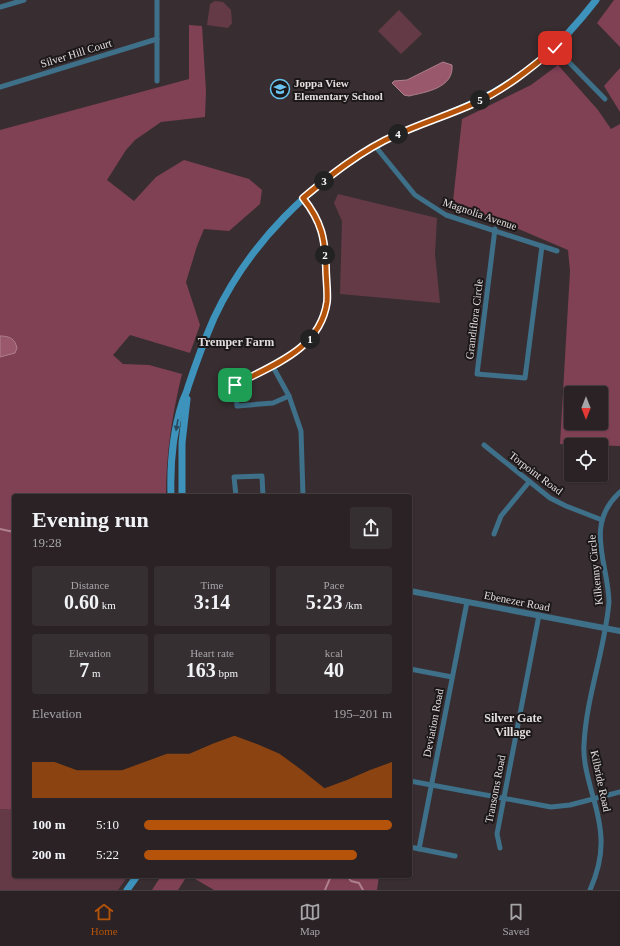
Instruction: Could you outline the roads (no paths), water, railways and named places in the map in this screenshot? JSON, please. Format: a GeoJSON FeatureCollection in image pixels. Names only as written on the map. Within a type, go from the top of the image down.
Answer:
{"type":"FeatureCollection","features":[{"type":"Feature","properties":{"kind":"main road"},"geometry":{"type":"LineString","coordinates":[[171,494],[175,436],[182,402],[205,338],[228,292],[265,239],[303,198],[345,165],[396,135],[475,102],[500,89],[525,73],[555,48],[596,0]]}},
{"type":"Feature","properties":{"kind":"main road"},"geometry":{"type":"LineString","coordinates":[[182,494],[182,443],[188,388]]}},
{"type":"Feature","properties":{"kind":"main road"},"geometry":{"type":"LineString","coordinates":[[127,890],[136,878]]}},
{"type":"Feature","properties":{"kind":"street"},"geometry":{"type":"LineString","coordinates":[[0,7],[24,0]]}},
{"type":"Feature","properties":{"kind":"street"},"geometry":{"type":"LineString","coordinates":[[157,0],[157,82]]}},
{"type":"Feature","properties":{"kind":"street","name":"Silver Hill Court"},"geometry":{"type":"LineString","coordinates":[[0,87],[157,39]]}},
{"type":"Feature","properties":{"kind":"street"},"geometry":{"type":"LineString","coordinates":[[555,48],[605,99]]}},
{"type":"Feature","properties":{"kind":"street","name":"Magnolia Avenue"},"geometry":{"type":"LineString","coordinates":[[375,146],[415,195],[431,207],[446,215],[495,229],[557,250]]}},
{"type":"Feature","properties":{"kind":"street"},"geometry":{"type":"LineString","coordinates":[[289,396],[273,403],[236,406],[235,385],[296,352],[310,339],[322,320],[327,300],[323,233],[313,212],[303,198]]}},
{"type":"Feature","properties":{"kind":"street","name":"Grandiflora Circle"},"geometry":{"type":"LineString","coordinates":[[495,229],[477,374],[525,378],[542,246]]}},
{"type":"Feature","properties":{"kind":"street"},"geometry":{"type":"LineString","coordinates":[[272,365],[289,396],[301,431],[303,494]]}},
{"type":"Feature","properties":{"kind":"street","name":"Torpoint Road"},"geometry":{"type":"LineString","coordinates":[[484,445],[528,482],[550,498],[602,520]]}},
{"type":"Feature","properties":{"kind":"street"},"geometry":{"type":"LineString","coordinates":[[236,494],[234,477],[262,476],[263,494]]}},
{"type":"Feature","properties":{"kind":"street"},"geometry":{"type":"LineString","coordinates":[[494,534],[501,516],[528,482]]}},
{"type":"Feature","properties":{"kind":"street","name":"Kilkenny Circle"},"geometry":{"type":"LineString","coordinates":[[605,628],[609,595],[600,544],[602,520],[610,502],[620,492]]}},
{"type":"Feature","properties":{"kind":"street","name":"Ebenezer Road"},"geometry":{"type":"LineString","coordinates":[[412,591],[620,631]]}},
{"type":"Feature","properties":{"kind":"street","name":"Deviation Road"},"geometry":{"type":"LineString","coordinates":[[419,848],[467,602]]}},
{"type":"Feature","properties":{"kind":"street","name":"Transoms Road"},"geometry":{"type":"LineString","coordinates":[[500,848],[497,834],[539,615]]}},
{"type":"Feature","properties":{"kind":"street","name":"Kilbride Road"},"geometry":{"type":"LineString","coordinates":[[590,890],[600,861],[602,846],[601,828],[584,758],[584,739],[605,628]]}},
{"type":"Feature","properties":{"kind":"street"},"geometry":{"type":"LineString","coordinates":[[412,669],[452,677]]}},
{"type":"Feature","properties":{"kind":"street"},"geometry":{"type":"LineString","coordinates":[[412,781],[551,807],[594,799],[620,792]]}},
{"type":"Feature","properties":{"kind":"street"},"geometry":{"type":"LineString","coordinates":[[412,847],[455,856]]}},
{"type":"Feature","properties":{"kind":"waterway"},"geometry":{"type":"LineString","coordinates":[[0,529],[12,532]]}},
{"type":"Feature","properties":{"kind":"waterway"},"geometry":{"type":"LineString","coordinates":[[325,890],[330,878]]}},
{"type":"Feature","properties":{"kind":"waterway"},"geometry":{"type":"LineString","coordinates":[[349,878],[351,881],[359,883],[363,890]]}},
{"type":"Feature","properties":{"kind":"place","name":"Joppa View Elementary School"},"geometry":{"type":"Point","coordinates":[280,89]}},
{"type":"Feature","properties":{"kind":"district","name":"Tremper Farm"},"geometry":{"type":"Point","coordinates":[236,342]}},
{"type":"Feature","properties":{"kind":"district","name":"Silver Gate Village"},"geometry":{"type":"Point","coordinates":[513,725]}}]}
